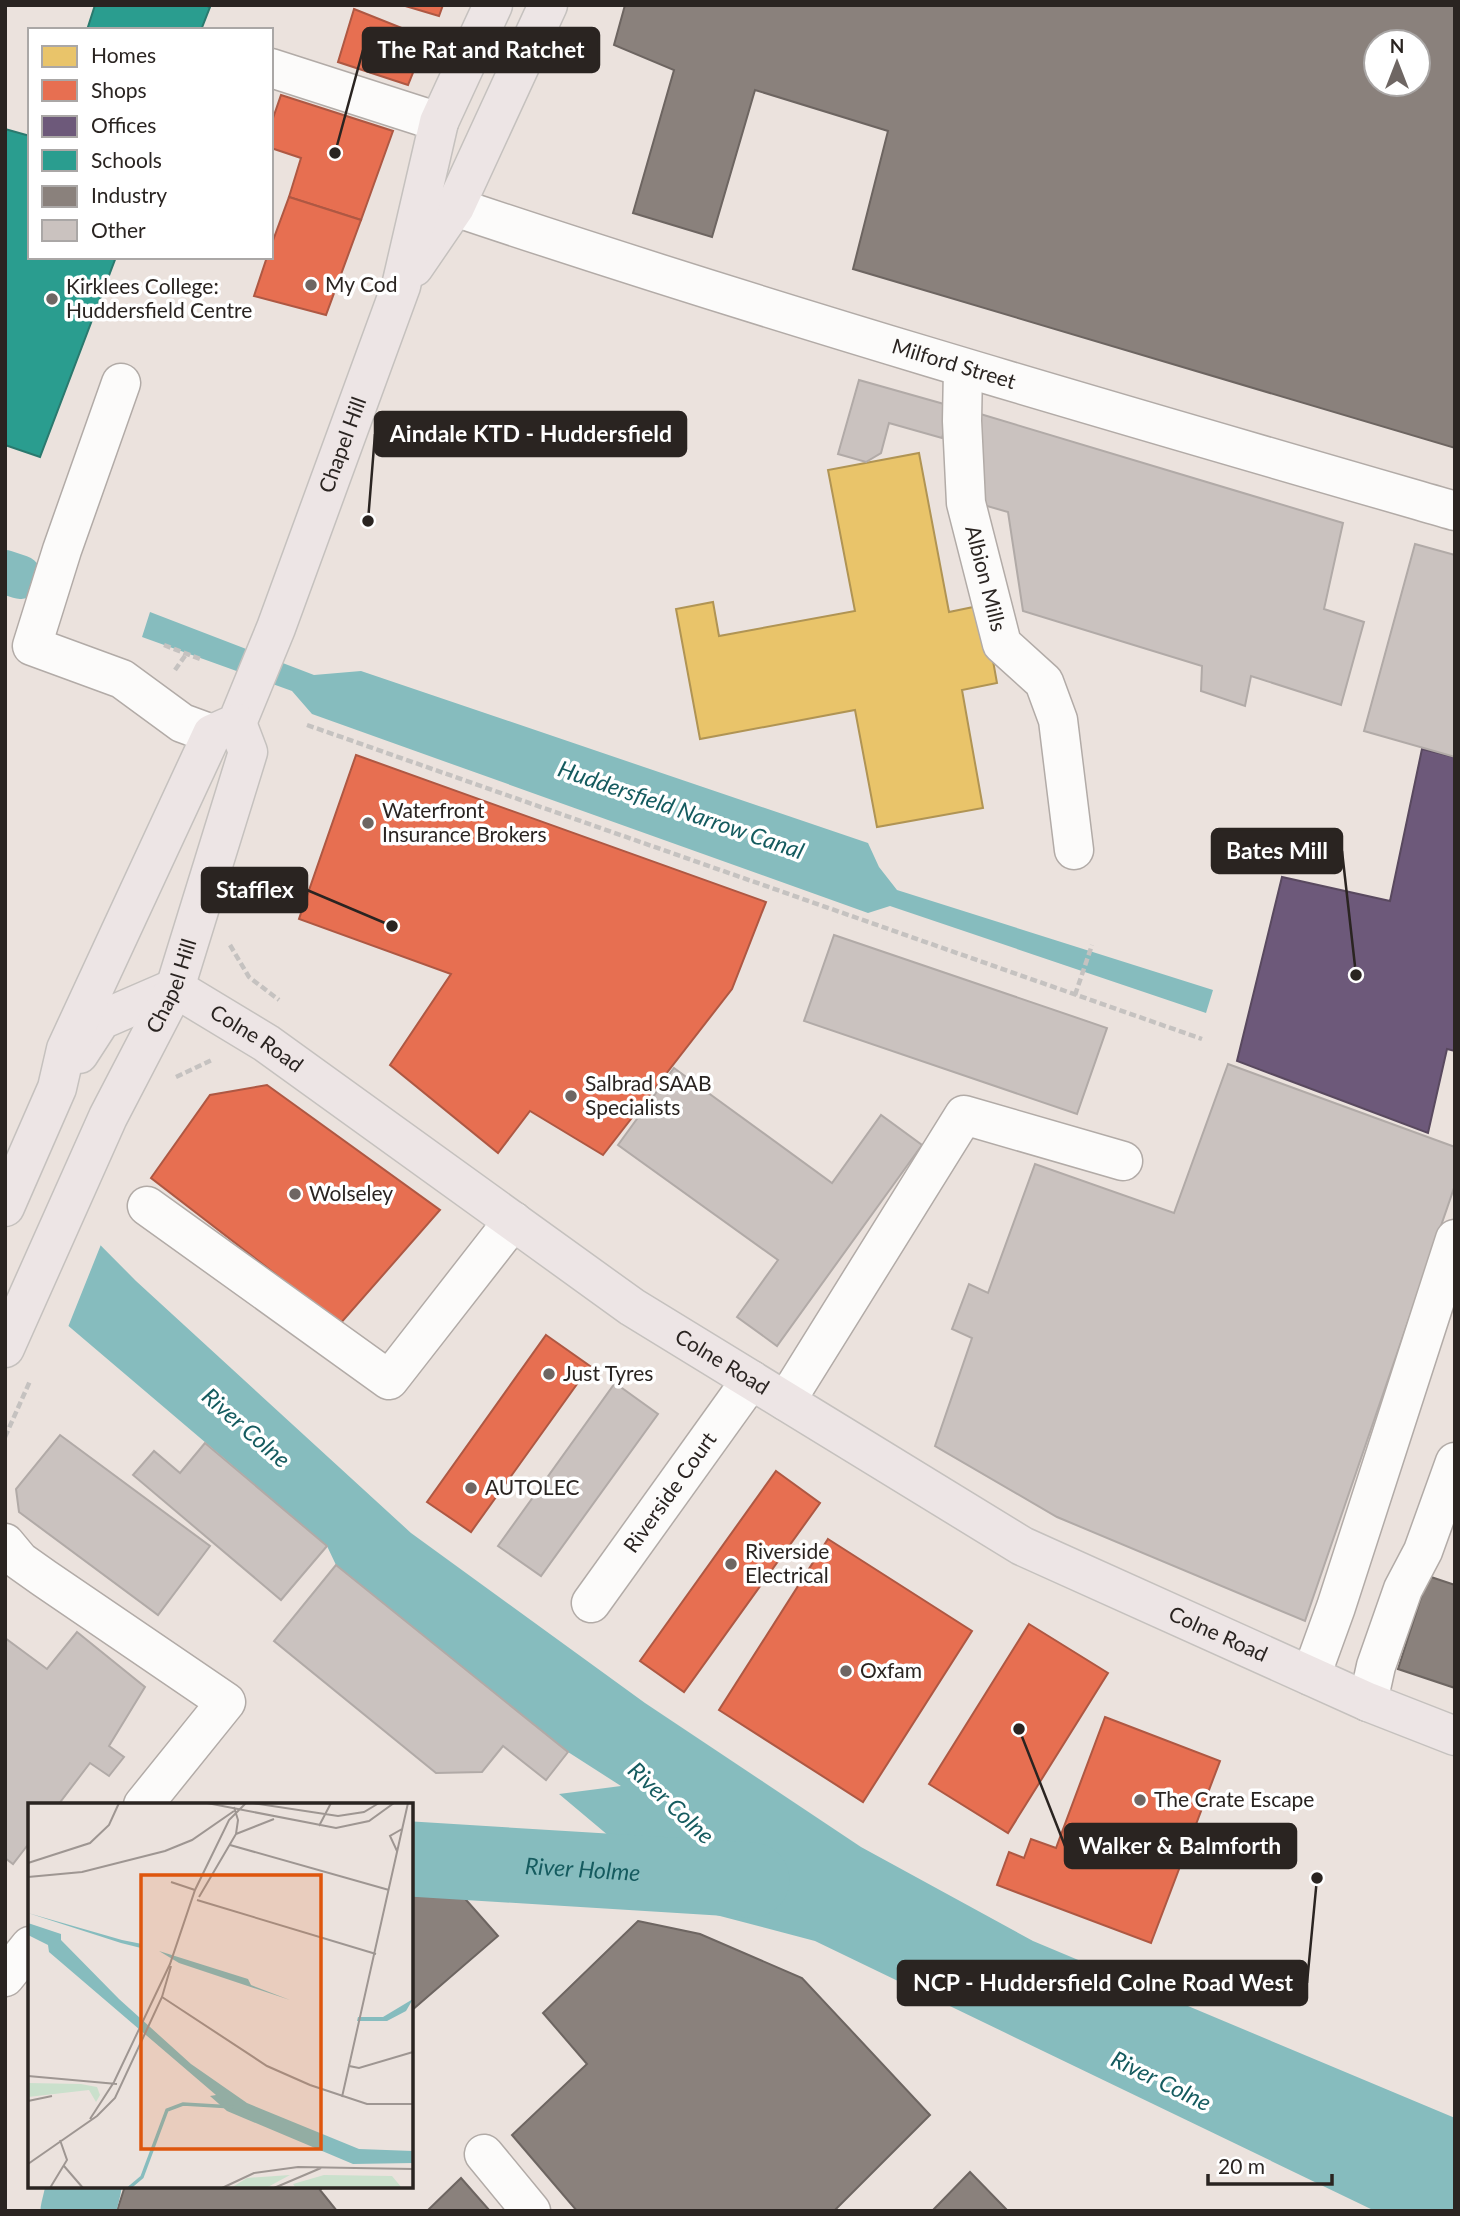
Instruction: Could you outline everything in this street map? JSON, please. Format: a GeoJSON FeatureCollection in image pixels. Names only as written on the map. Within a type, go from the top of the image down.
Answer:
{"type":"FeatureCollection","features":[{"type":"Feature","properties":{"kind":"main road","name":"Chapel Hill"},"geometry":{"type":"LineString","coordinates":[[5,1206],[57,1088],[66,1049],[276,628],[401,286],[439,122],[493,5]]}},
{"type":"Feature","properties":{"kind":"main road","name":"Chapel Hill"},"geometry":{"type":"LineString","coordinates":[[401,286],[456,207],[548,5]]}},
{"type":"Feature","properties":{"kind":"main road","name":"Chapel Hill"},"geometry":{"type":"LineString","coordinates":[[5,1348],[108,1117],[175,988],[248,752],[229,725]]}},
{"type":"Feature","properties":{"kind":"main road"},"geometry":{"type":"LineString","coordinates":[[57,1088],[101,1020],[175,988]]}},
{"type":"Feature","properties":{"kind":"main road","name":"Colne Road"},"geometry":{"type":"LineString","coordinates":[[175,988],[266,1043],[632,1307],[1022,1546],[1368,1702],[1455,1736]]}},
{"type":"Feature","properties":{"kind":"street"},"geometry":{"type":"LineString","coordinates":[[273,69],[439,122]]}},
{"type":"Feature","properties":{"kind":"street","name":"Milford Street"},"geometry":{"type":"LineString","coordinates":[[456,207],[656,274],[963,369],[1455,511]]}},
{"type":"Feature","properties":{"kind":"street","name":"Albion Mills"},"geometry":{"type":"LineString","coordinates":[[963,369],[961,421],[966,503],[1002,644],[1044,682],[1058,720],[1074,850]]}},
{"type":"Feature","properties":{"kind":"street"},"geometry":{"type":"LineString","coordinates":[[121,383],[32,646],[69,657],[122,679],[183,723],[229,725]]}},
{"type":"Feature","properties":{"kind":"street"},"geometry":{"type":"LineString","coordinates":[[786,1401],[964,1115],[1123,1160]]}},
{"type":"Feature","properties":{"kind":"street"},"geometry":{"type":"LineString","coordinates":[[147,1206],[389,1380],[513,1221]]}},
{"type":"Feature","properties":{"kind":"street"},"geometry":{"type":"LineString","coordinates":[[1311,1676],[1336,1607],[1455,1239]]}},
{"type":"Feature","properties":{"kind":"street","name":"Riverside Court"},"geometry":{"type":"LineString","coordinates":[[591,1603],[751,1380]]}},
{"type":"Feature","properties":{"kind":"street"},"geometry":{"type":"LineString","coordinates":[[1368,1702],[1376,1666],[1403,1589],[1423,1551],[1455,1462]]}},
{"type":"Feature","properties":{"kind":"street"},"geometry":{"type":"LineString","coordinates":[[10,1556],[226,1702],[145,1803]]}},
{"type":"Feature","properties":{"kind":"street"},"geometry":{"type":"LineString","coordinates":[[5,1977],[28,1948]]}},
{"type":"Feature","properties":{"kind":"street"},"geometry":{"type":"LineString","coordinates":[[484,2154],[531,2211]]}},
{"type":"Feature","properties":{"kind":"path"},"geometry":{"type":"LineString","coordinates":[[164,645],[200,659]]}},
{"type":"Feature","properties":{"kind":"path"},"geometry":{"type":"LineString","coordinates":[[173,673],[187,653]]}},
{"type":"Feature","properties":{"kind":"path"},"geometry":{"type":"LineString","coordinates":[[307,725],[1202,1039]]}},
{"type":"Feature","properties":{"kind":"path"},"geometry":{"type":"LineString","coordinates":[[1075,995],[1092,945]]}},
{"type":"Feature","properties":{"kind":"path"},"geometry":{"type":"LineString","coordinates":[[166,1083],[210,1060],[223,1063]]}},
{"type":"Feature","properties":{"kind":"water"},"geometry":{"type":"Polygon","coordinates":[[[150,612],[314,675],[361,671],[868,843],[879,867],[897,890],[1213,990],[1206,1013],[890,906],[868,913],[312,714],[292,691],[142,637],[150,612]]]}},
{"type":"Feature","properties":{"kind":"water","name":"River Colne"},"geometry":{"type":"Polygon","coordinates":[[[5,1149],[136,1281],[411,1533],[645,1703],[861,1847],[1033,1941],[1455,2118],[1455,2211],[1375,2211],[815,1941],[697,1910],[559,1794],[621,1786],[568,1752],[336,1565],[327,1546],[5,1272],[5,1149]]]}},
{"type":"Feature","properties":{"kind":"pier"},"geometry":{"type":"Polygon","coordinates":[[[5,1146],[102,1242],[68,1327],[5,1277],[5,1146]]]}},
{"type":"Feature","properties":{"kind":"building: Homes"},"geometry":{"type":"Polygon","coordinates":[[[919,453],[949,612],[983,605],[997,683],[962,690],[983,808],[877,827],[855,710],[700,739],[676,609],[713,602],[719,636],[855,611],[828,470],[919,453]]]}},
{"type":"Feature","properties":{"kind":"building: Shops"},"geometry":{"type":"Polygon","coordinates":[[[402,5],[443,5],[439,16],[402,5]]]}},
{"type":"Feature","properties":{"kind":"building: Shops"},"geometry":{"type":"Polygon","coordinates":[[[354,9],[427,38],[408,85],[338,62],[354,9]]]}},
{"type":"Feature","properties":{"kind":"building: Shops"},"geometry":{"type":"Polygon","coordinates":[[[281,95],[393,131],[361,220],[289,197],[301,158],[273,149],[273,118],[281,95]]]}},
{"type":"Feature","properties":{"kind":"building: Shops"},"geometry":{"type":"Polygon","coordinates":[[[289,197],[361,220],[326,315],[254,296],[266,259],[273,259],[273,241],[289,197]]]}},
{"type":"Feature","properties":{"kind":"building: Shops"},"geometry":{"type":"Polygon","coordinates":[[[356,755],[766,902],[732,989],[603,1155],[530,1111],[498,1153],[390,1065],[451,974],[299,919],[356,755]]]}},
{"type":"Feature","properties":{"kind":"building: Shops","name":"Wolseley"},"geometry":{"type":"Polygon","coordinates":[[[267,1085],[440,1210],[340,1324],[151,1178],[210,1095],[267,1085]]]}},
{"type":"Feature","properties":{"kind":"building: Shops"},"geometry":{"type":"Polygon","coordinates":[[[546,1335],[590,1366],[471,1532],[427,1502],[546,1335]]]}},
{"type":"Feature","properties":{"kind":"building: Shops"},"geometry":{"type":"Polygon","coordinates":[[[776,1471],[820,1503],[684,1692],[640,1661],[776,1471]]]}},
{"type":"Feature","properties":{"kind":"building: Shops","name":"Oxfam"},"geometry":{"type":"Polygon","coordinates":[[[828,1539],[972,1631],[863,1802],[719,1710],[828,1539]]]}},
{"type":"Feature","properties":{"kind":"building: Shops"},"geometry":{"type":"Polygon","coordinates":[[[1029,1624],[1108,1673],[1008,1833],[929,1784],[1029,1624]]]}},
{"type":"Feature","properties":{"kind":"building: Shops","name":"The Crate Escape"},"geometry":{"type":"Polygon","coordinates":[[[1105,1717],[1220,1761],[1151,1943],[997,1885],[1009,1852],[1024,1858],[1031,1839],[1056,1848],[1105,1717]]]}},
{"type":"Feature","properties":{"kind":"building: Offices"},"geometry":{"type":"Polygon","coordinates":[[[1422,749],[1455,757],[1455,1051],[1447,1049],[1428,1133],[1237,1061],[1282,877],[1390,901],[1422,749]]]}},
{"type":"Feature","properties":{"kind":"building: Schools"},"geometry":{"type":"Polygon","coordinates":[[[95,5],[210,7],[202,28],[88,28],[95,5]]]}},
{"type":"Feature","properties":{"kind":"building: Schools"},"geometry":{"type":"Polygon","coordinates":[[[5,129],[28,135],[28,259],[115,259],[40,457],[5,445],[5,129]]]}},
{"type":"Feature","properties":{"kind":"building: Industry"},"geometry":{"type":"Polygon","coordinates":[[[625,5],[1455,5],[1455,448],[853,269],[888,131],[755,90],[712,237],[633,213],[674,70],[614,45],[625,5]]]}},
{"type":"Feature","properties":{"kind":"building: Industry"},"geometry":{"type":"Polygon","coordinates":[[[1428,1576],[1455,1585],[1455,1688],[1398,1669],[1428,1576]]]}},
{"type":"Feature","properties":{"kind":"building: Industry"},"geometry":{"type":"Polygon","coordinates":[[[413,1890],[460,1893],[498,1936],[413,2009],[413,1890]]]}},
{"type":"Feature","properties":{"kind":"building: Industry"},"geometry":{"type":"Polygon","coordinates":[[[638,1921],[700,1934],[802,1978],[930,2115],[834,2211],[577,2211],[512,2135],[587,2064],[543,2013],[638,1921]]]}},
{"type":"Feature","properties":{"kind":"building: Industry"},"geometry":{"type":"Polygon","coordinates":[[[970,2172],[1008,2211],[932,2211],[970,2172]]]}},
{"type":"Feature","properties":{"kind":"building: Industry"},"geometry":{"type":"Polygon","coordinates":[[[461,2178],[490,2211],[427,2211],[461,2178]]]}},
{"type":"Feature","properties":{"kind":"building: Industry"},"geometry":{"type":"Polygon","coordinates":[[[124,2188],[322,2188],[320,2190],[337,2211],[117,2211],[124,2188]]]}},
{"type":"Feature","properties":{"kind":"building: Other"},"geometry":{"type":"Polygon","coordinates":[[[859,380],[951,406],[942,438],[889,423],[881,453],[866,462],[838,454],[859,380]]]}},
{"type":"Feature","properties":{"kind":"building: Other"},"geometry":{"type":"Polygon","coordinates":[[[977,413],[1343,523],[1324,609],[1364,622],[1341,705],[1251,676],[1245,706],[1201,691],[1202,666],[1023,611],[1008,512],[980,504],[977,413]]]}},
{"type":"Feature","properties":{"kind":"building: Other"},"geometry":{"type":"Polygon","coordinates":[[[1415,544],[1455,555],[1455,757],[1364,731],[1415,544]]]}},
{"type":"Feature","properties":{"kind":"building: Other"},"geometry":{"type":"Polygon","coordinates":[[[834,935],[1107,1028],[1077,1114],[804,1021],[834,935]]]}},
{"type":"Feature","properties":{"kind":"building: Other"},"geometry":{"type":"Polygon","coordinates":[[[1228,1064],[1455,1147],[1455,1185],[1305,1621],[1057,1517],[935,1446],[972,1338],[952,1329],[969,1284],[988,1293],[1035,1164],[1174,1213],[1228,1064]]]}},
{"type":"Feature","properties":{"kind":"building: Other"},"geometry":{"type":"Polygon","coordinates":[[[674,1068],[832,1183],[881,1115],[922,1145],[777,1346],[737,1317],[778,1260],[618,1145],[674,1068]]]}},
{"type":"Feature","properties":{"kind":"building: Other"},"geometry":{"type":"Polygon","coordinates":[[[615,1383],[658,1414],[541,1576],[498,1546],[615,1383]]]}},
{"type":"Feature","properties":{"kind":"building: Other"},"geometry":{"type":"Polygon","coordinates":[[[60,1435],[210,1546],[158,1615],[19,1512],[16,1489],[60,1435]]]}},
{"type":"Feature","properties":{"kind":"building: Other"},"geometry":{"type":"Polygon","coordinates":[[[205,1443],[327,1546],[281,1600],[133,1475],[154,1451],[180,1473],[205,1443]]]}},
{"type":"Feature","properties":{"kind":"building: Other"},"geometry":{"type":"Polygon","coordinates":[[[336,1565],[568,1752],[546,1780],[503,1746],[482,1772],[436,1773],[274,1641],[336,1565]]]}},
{"type":"Feature","properties":{"kind":"building: Other"},"geometry":{"type":"Polygon","coordinates":[[[77,1632],[145,1687],[109,1746],[124,1757],[109,1776],[90,1763],[60,1803],[28,1803],[28,1845],[13,1864],[5,1858],[5,1638],[47,1669],[77,1632]]]}},
{"type":"Feature","properties":{"kind":"waterway","name":"Huddersfield Narrow Canal"},"geometry":{"type":"LineString","coordinates":[[5,572],[20,577]]}},
{"type":"Feature","properties":{"kind":"waterway","name":"River Holme"},"geometry":{"type":"LineString","coordinates":[[413,1859],[752,1880]]}},
{"type":"Feature","properties":{"kind":"waterway","name":"River Holme"},"geometry":{"type":"LineString","coordinates":[[78,2211],[84,2188]]}},
{"type":"Feature","properties":{"kind":"place","name":"The Rat and Ratchet"},"geometry":{"type":"Point","coordinates":[335,153]}},
{"type":"Feature","properties":{"kind":"place","name":"My Cod"},"geometry":{"type":"Point","coordinates":[311,285]}},
{"type":"Feature","properties":{"kind":"place","name":"Kirklees College: Huddersfield Centre"},"geometry":{"type":"Point","coordinates":[52,299]}},
{"type":"Feature","properties":{"kind":"place","name":"Aindale KTD - Huddersfield"},"geometry":{"type":"Point","coordinates":[368,521]}},
{"type":"Feature","properties":{"kind":"place","name":"Waterfront Insurance Brokers"},"geometry":{"type":"Point","coordinates":[368,823]}},
{"type":"Feature","properties":{"kind":"place","name":"Stafflex"},"geometry":{"type":"Point","coordinates":[392,926]}},
{"type":"Feature","properties":{"kind":"place","name":"Bates Mill"},"geometry":{"type":"Point","coordinates":[1356,975]}},
{"type":"Feature","properties":{"kind":"place","name":"Salbrad SAAB Specialists"},"geometry":{"type":"Point","coordinates":[571,1096]}},
{"type":"Feature","properties":{"kind":"place","name":"Wolseley"},"geometry":{"type":"Point","coordinates":[295,1194]}},
{"type":"Feature","properties":{"kind":"place","name":"Just Tyres"},"geometry":{"type":"Point","coordinates":[549,1374]}},
{"type":"Feature","properties":{"kind":"place","name":"AUTOLEC"},"geometry":{"type":"Point","coordinates":[471,1488]}},
{"type":"Feature","properties":{"kind":"place","name":"Riverside Electrical"},"geometry":{"type":"Point","coordinates":[731,1564]}},
{"type":"Feature","properties":{"kind":"place","name":"Oxfam"},"geometry":{"type":"Point","coordinates":[846,1671]}},
{"type":"Feature","properties":{"kind":"place","name":"Walker & Balmforth"},"geometry":{"type":"Point","coordinates":[1019,1729]}},
{"type":"Feature","properties":{"kind":"place","name":"The Crate Escape"},"geometry":{"type":"Point","coordinates":[1140,1800]}},
{"type":"Feature","properties":{"kind":"place","name":"NCP - Huddersfield Colne Road West"},"geometry":{"type":"Point","coordinates":[1317,1878]}}]}
